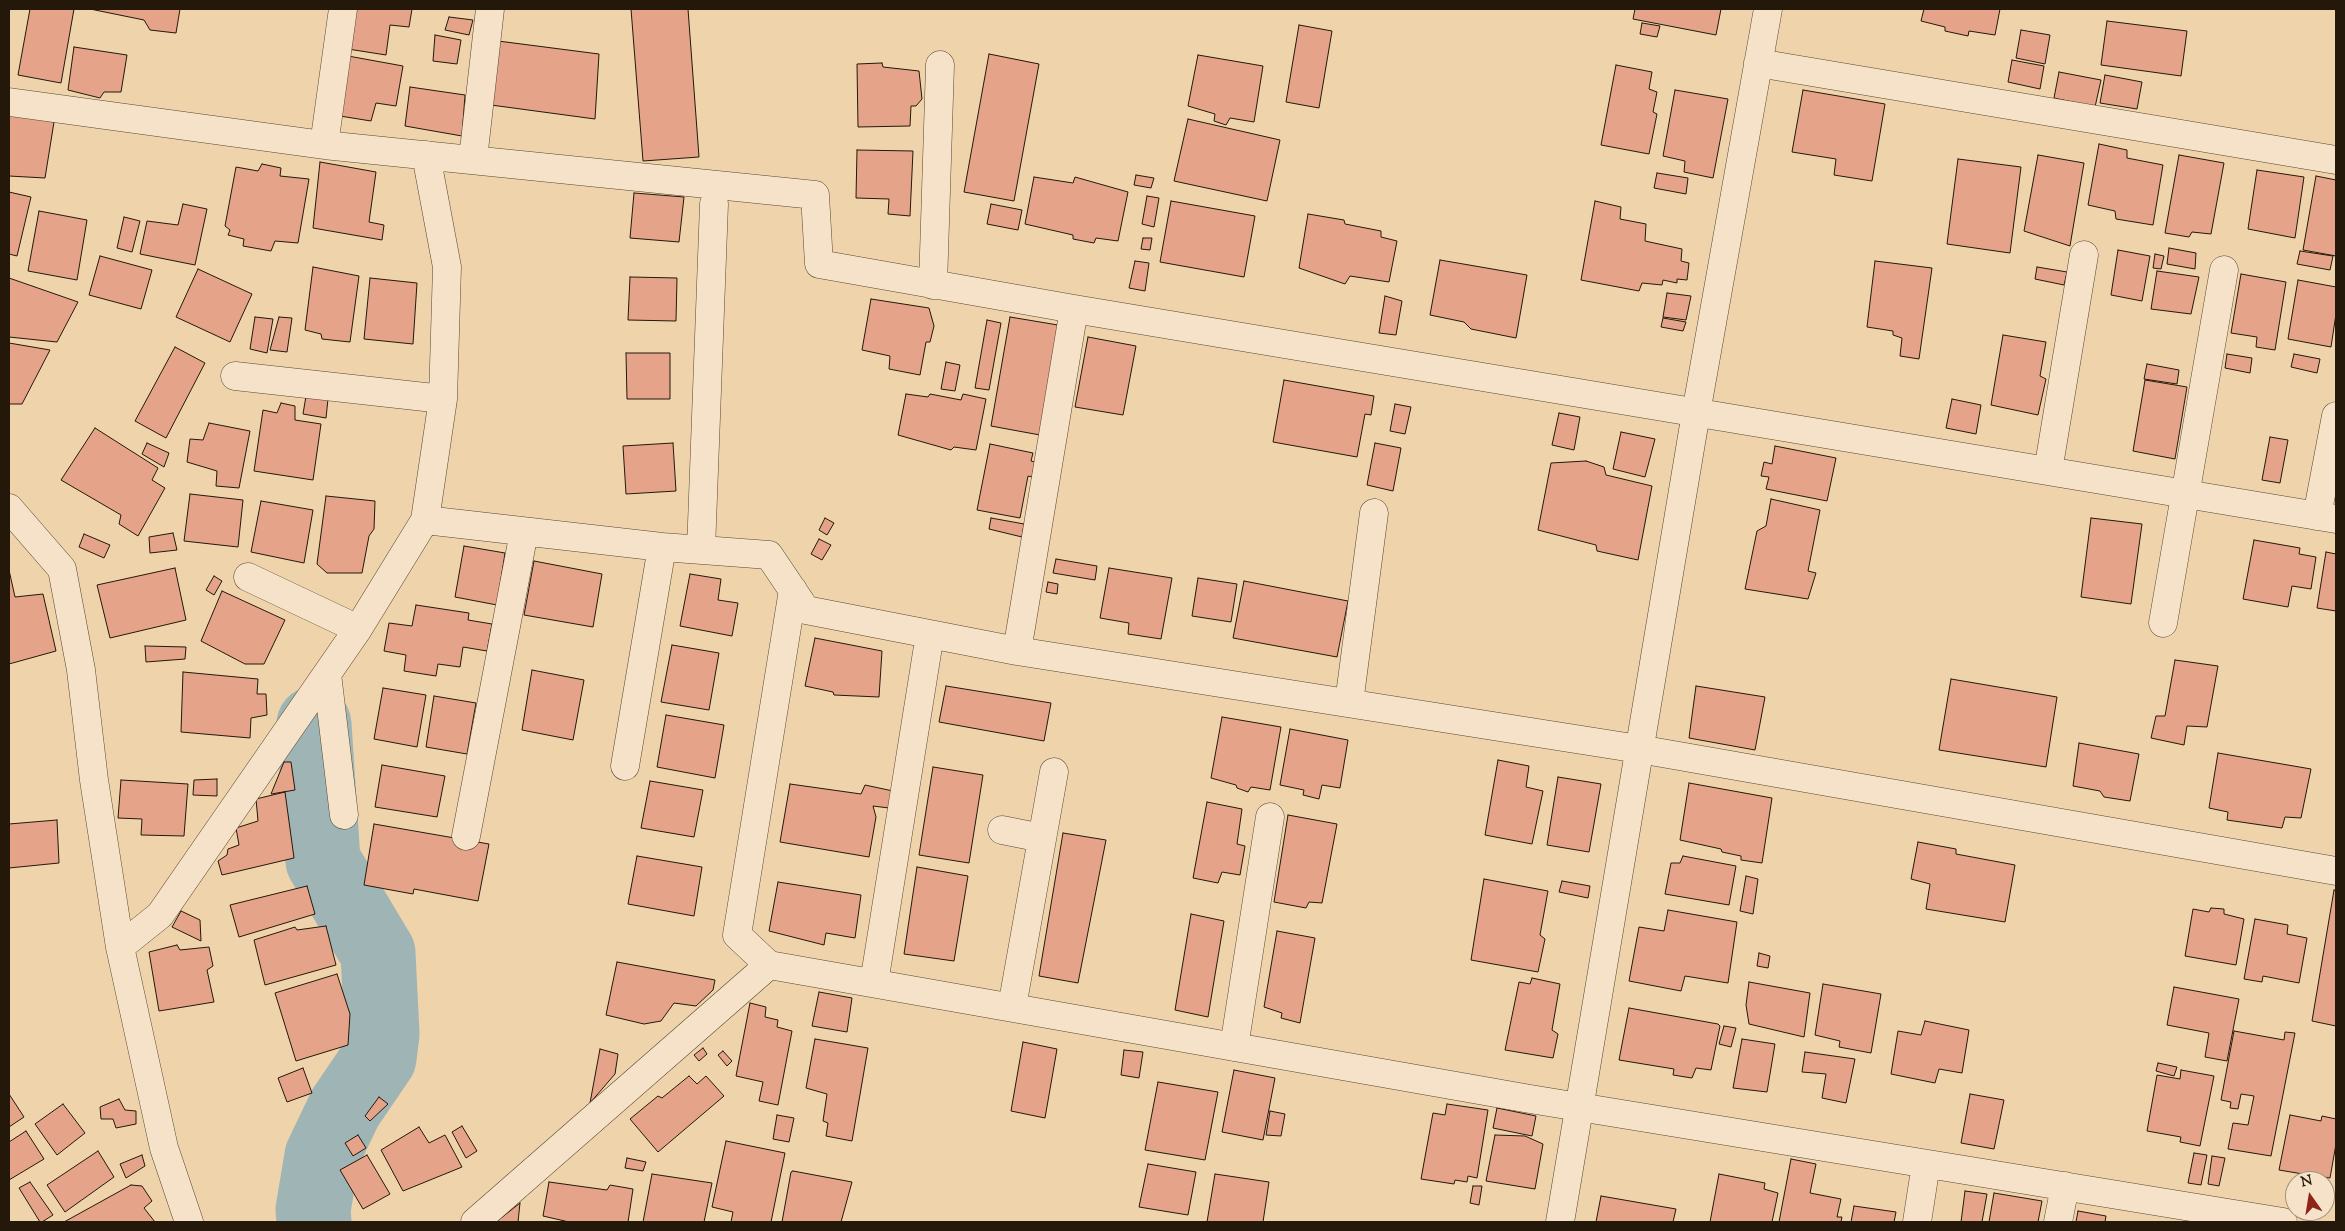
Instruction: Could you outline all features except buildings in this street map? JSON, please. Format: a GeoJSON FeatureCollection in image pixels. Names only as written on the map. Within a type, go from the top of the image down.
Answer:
{"type":"FeatureCollection","features":[{"type":"Feature","properties":{"kind":"street"},"geometry":{"type":"LineString","coordinates":[[324,145],[343,9]]}},
{"type":"Feature","properties":{"kind":"street"},"geometry":{"type":"LineString","coordinates":[[473,159],[490,9]]}},
{"type":"Feature","properties":{"kind":"street"},"geometry":{"type":"LineString","coordinates":[[1560,1222],[1696,413],[1768,9]]}},
{"type":"Feature","properties":{"kind":"street"},"geometry":{"type":"LineString","coordinates":[[1758,63],[2336,160]]}},
{"type":"Feature","properties":{"kind":"street"},"geometry":{"type":"LineString","coordinates":[[933,285],[940,65]]}},
{"type":"Feature","properties":{"kind":"street"},"geometry":{"type":"LineString","coordinates":[[9,102],[324,145],[815,196],[819,264],[1074,310],[2327,517],[2336,416]]}},
{"type":"Feature","properties":{"kind":"street"},"geometry":{"type":"LineString","coordinates":[[120,947],[160,915],[358,629],[426,520],[443,399],[447,267],[426,155]]}},
{"type":"Feature","properties":{"kind":"street"},"geometry":{"type":"LineString","coordinates":[[701,550],[714,204]]}},
{"type":"Feature","properties":{"kind":"street"},"geometry":{"type":"LineString","coordinates":[[2048,471],[2084,255]]}},
{"type":"Feature","properties":{"kind":"street"},"geometry":{"type":"LineString","coordinates":[[2163,622],[2187,494],[2224,270]]}},
{"type":"Feature","properties":{"kind":"street"},"geometry":{"type":"LineString","coordinates":[[1017,651],[1074,310]]}},
{"type":"Feature","properties":{"kind":"street"},"geometry":{"type":"LineString","coordinates":[[235,376],[443,399]]}},
{"type":"Feature","properties":{"kind":"street"},"geometry":{"type":"LineString","coordinates":[[9,508],[62,570],[81,670],[94,780],[120,947],[164,1148],[189,1222]]}},
{"type":"Feature","properties":{"kind":"street"},"geometry":{"type":"LineString","coordinates":[[1348,703],[1374,513]]}},
{"type":"Feature","properties":{"kind":"street"},"geometry":{"type":"LineString","coordinates":[[426,520],[662,547],[769,555],[806,610],[1017,651],[1639,749],[2336,871]]}},
{"type":"Feature","properties":{"kind":"street"},"geometry":{"type":"LineString","coordinates":[[466,836],[524,532]]}},
{"type":"Feature","properties":{"kind":"street"},"geometry":{"type":"LineString","coordinates":[[625,766],[662,547]]}},
{"type":"Feature","properties":{"kind":"street"},"geometry":{"type":"LineString","coordinates":[[248,577],[358,629]]}},
{"type":"Feature","properties":{"kind":"street"},"geometry":{"type":"LineString","coordinates":[[793,590],[737,935],[769,965],[1579,1106],[2282,1222]]}},
{"type":"Feature","properties":{"kind":"street"},"geometry":{"type":"LineString","coordinates":[[874,983],[930,634]]}},
{"type":"Feature","properties":{"kind":"street"},"geometry":{"type":"LineString","coordinates":[[327,674],[344,815]]}},
{"type":"Feature","properties":{"kind":"street"},"geometry":{"type":"LineString","coordinates":[[1012,1007],[1054,772]]}},
{"type":"Feature","properties":{"kind":"street"},"geometry":{"type":"LineString","coordinates":[[1234,1046],[1270,817]]}},
{"type":"Feature","properties":{"kind":"street"},"geometry":{"type":"LineString","coordinates":[[1002,830],[1042,838]]}},
{"type":"Feature","properties":{"kind":"street"},"geometry":{"type":"LineString","coordinates":[[475,1222],[769,965]]}},
{"type":"Feature","properties":{"kind":"street"},"geometry":{"type":"LineString","coordinates":[[1917,1222],[1926,1164]]}},
{"type":"Feature","properties":{"kind":"street"},"geometry":{"type":"LineString","coordinates":[[2058,1222],[2065,1186]]}},
{"type":"Feature","properties":{"kind":"waterway"},"geometry":{"type":"LineString","coordinates":[[314,724],[323,861],[378,953],[382,1034],[379,1058],[345,1108],[322,1156],[313,1210],[314,1222]]}}]}
